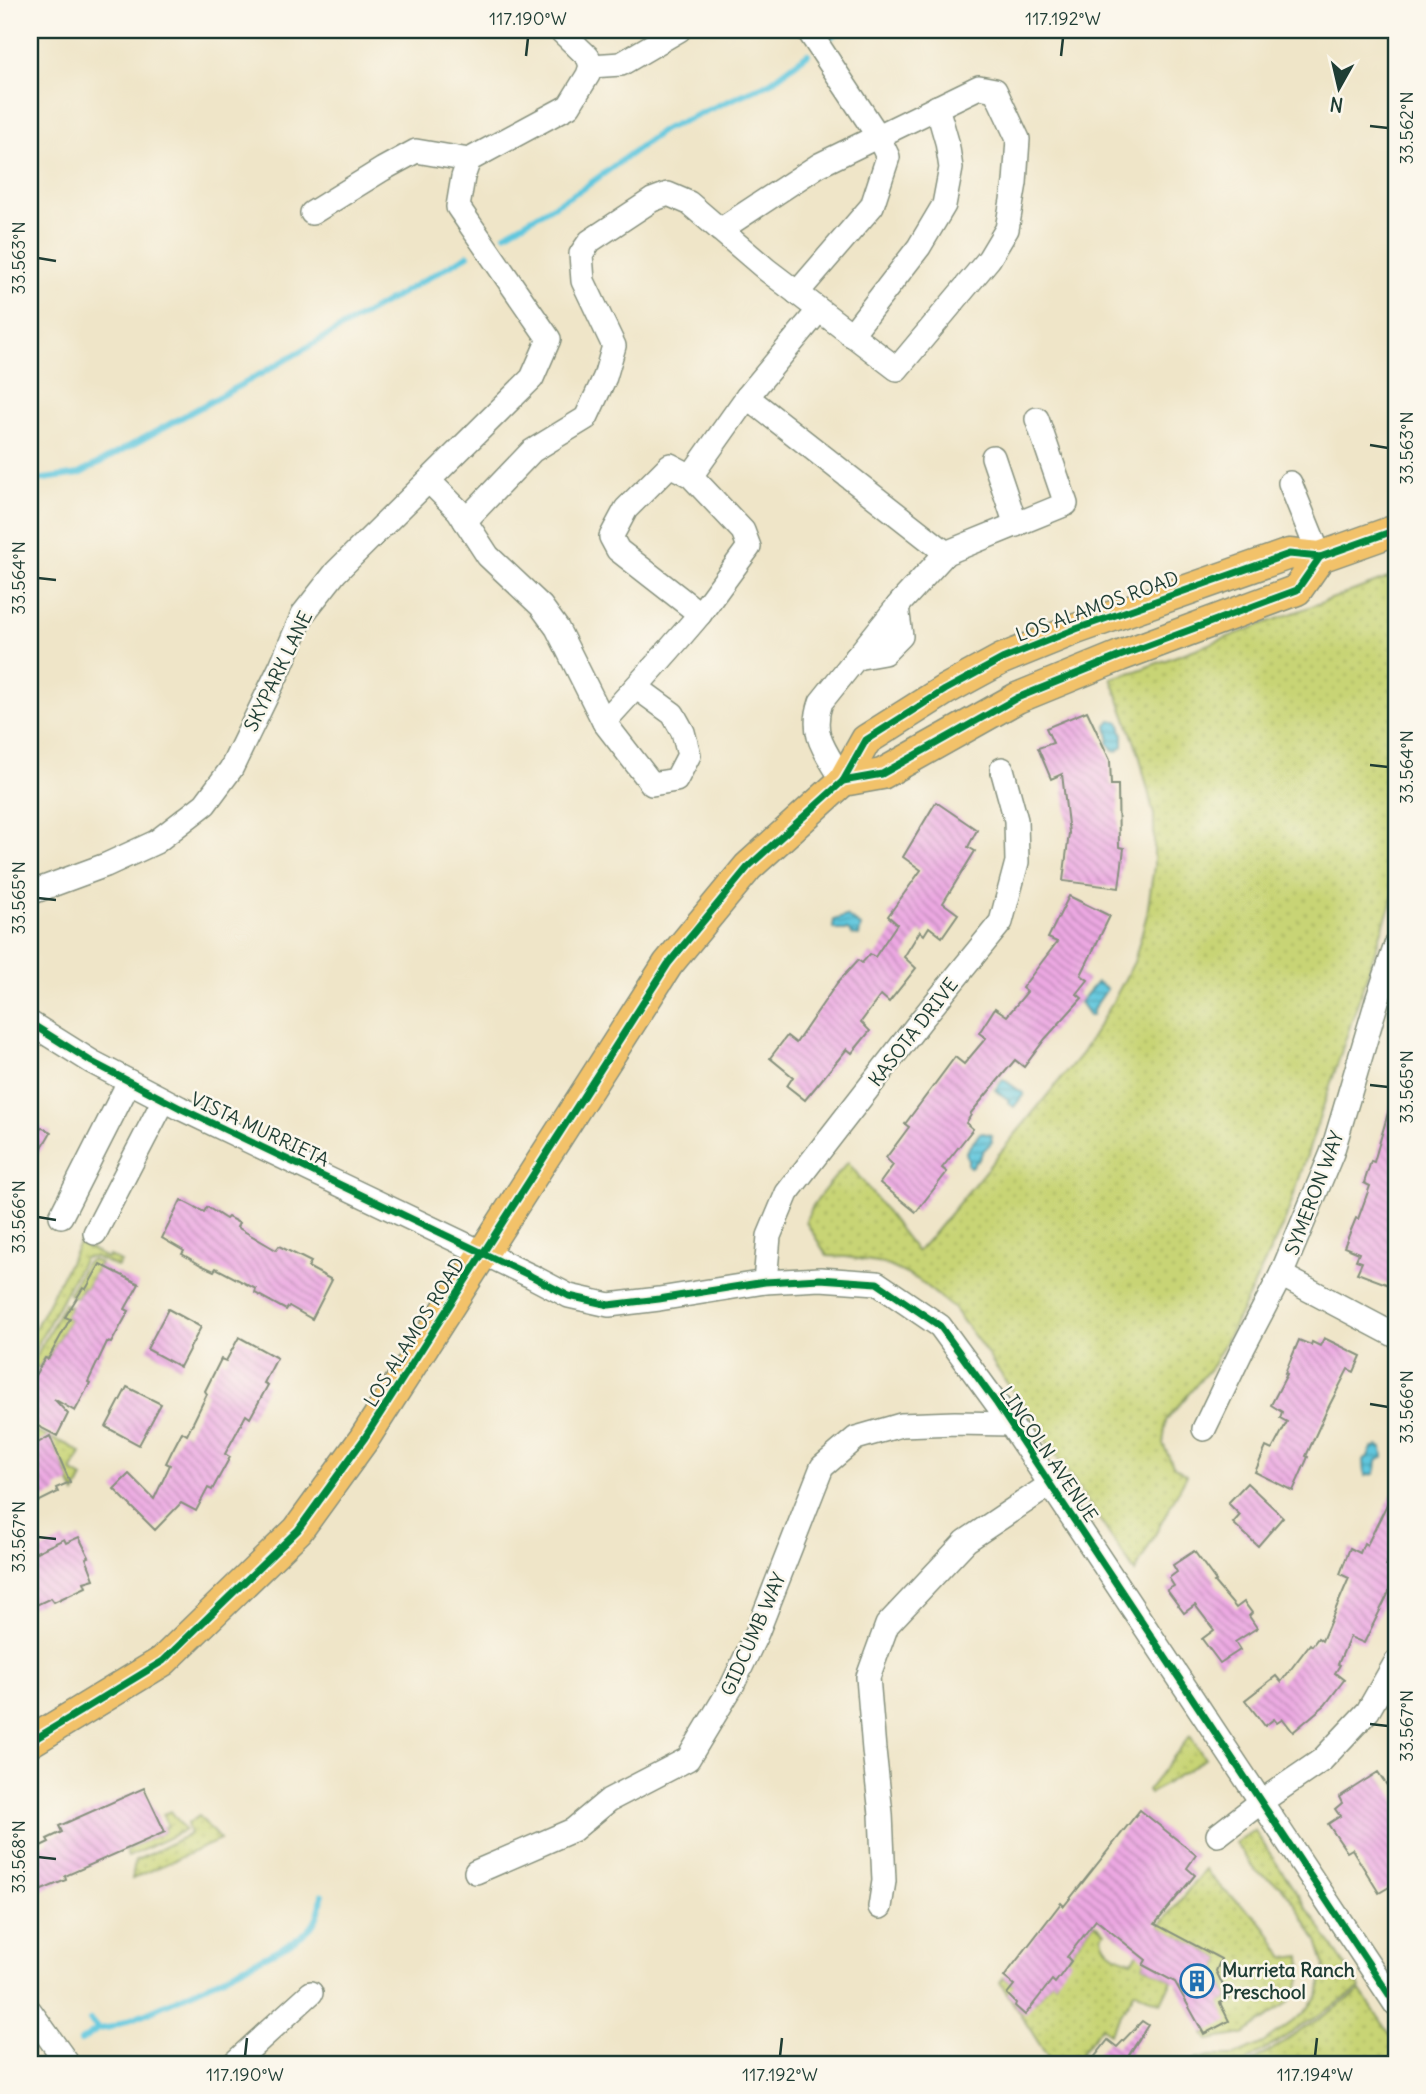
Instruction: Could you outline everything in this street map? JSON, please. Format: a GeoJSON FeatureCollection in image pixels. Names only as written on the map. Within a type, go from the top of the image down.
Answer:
{"type":"FeatureCollection","features":[{"type":"Feature","properties":{"kind":"main road","name":"LOS ALAMOS ROAD"},"geometry":{"type":"LineString","coordinates":[[30,1742],[163,1661],[298,1530],[364,1439],[667,964],[748,867],[843,781],[866,740],[1002,659],[1076,629],[1289,554],[1320,557],[1396,530]]}},
{"type":"Feature","properties":{"kind":"main road"},"geometry":{"type":"LineString","coordinates":[[843,781],[882,774],[1017,698],[1120,656],[1297,590],[1320,557]]}},
{"type":"Feature","properties":{"kind":"street"},"geometry":{"type":"LineString","coordinates":[[560,30],[589,61],[621,64],[678,30]]}},
{"type":"Feature","properties":{"kind":"street"},"geometry":{"type":"LineString","coordinates":[[797,293],[873,206],[888,157],[878,136],[808,30]]}},
{"type":"Feature","properties":{"kind":"street"},"geometry":{"type":"LineString","coordinates":[[312,213],[416,151],[469,160],[569,106],[588,75],[589,61]]}},
{"type":"Feature","properties":{"kind":"street"},"geometry":{"type":"LineString","coordinates":[[465,521],[532,451],[586,418],[605,377],[614,346],[583,281],[582,254],[590,241],[652,200],[668,194],[689,203],[720,230],[767,270],[897,369],[989,259],[1007,229],[1015,183],[1018,139],[995,90],[979,87],[819,165],[720,230]]}},
{"type":"Feature","properties":{"kind":"street"},"geometry":{"type":"LineString","coordinates":[[851,335],[919,247],[944,205],[951,168],[937,107]]}},
{"type":"Feature","properties":{"kind":"street","name":"SKYPARK LANE"},"geometry":{"type":"LineString","coordinates":[[30,892],[156,842],[205,804],[231,769],[303,614],[336,572],[533,378],[549,339],[458,207],[469,160]]}},
{"type":"Feature","properties":{"kind":"street"},"geometry":{"type":"LineString","coordinates":[[691,476],[747,397],[819,310]]}},
{"type":"Feature","properties":{"kind":"street"},"geometry":{"type":"LineString","coordinates":[[747,397],[946,553]]}},
{"type":"Feature","properties":{"kind":"street"},"geometry":{"type":"LineString","coordinates":[[843,781],[817,735],[816,717],[821,702],[897,607],[946,553],[1066,504],[1037,419]]}},
{"type":"Feature","properties":{"kind":"street"},"geometry":{"type":"LineString","coordinates":[[993,457],[1016,525]]}},
{"type":"Feature","properties":{"kind":"street"},"geometry":{"type":"LineString","coordinates":[[604,722],[667,654],[700,614],[749,547],[743,531],[691,476],[670,465],[626,509],[611,537],[618,550],[700,614]]}},
{"type":"Feature","properties":{"kind":"street"},"geometry":{"type":"LineString","coordinates":[[429,481],[458,510],[488,556],[541,606],[557,628],[604,722],[652,784],[676,780],[689,755],[683,732],[673,714],[636,687]]}},
{"type":"Feature","properties":{"kind":"street"},"geometry":{"type":"LineString","coordinates":[[1290,483],[1320,557]]}},
{"type":"Feature","properties":{"kind":"street","name":"KASOTA DRIVE"},"geometry":{"type":"LineString","coordinates":[[765,1282],[769,1236],[787,1193],[1001,922],[1017,862],[1016,820],[1002,769]]}},
{"type":"Feature","properties":{"kind":"street","name":"SYMERON WAY"},"geometry":{"type":"LineString","coordinates":[[1204,1429],[1281,1276],[1332,1153],[1396,945]]}},
{"type":"Feature","properties":{"kind":"street","name":"VISTA MURRIETA"},"geometry":{"type":"LineString","coordinates":[[30,1023],[92,1062],[164,1100],[482,1253]]}},
{"type":"Feature","properties":{"kind":"street"},"geometry":{"type":"LineString","coordinates":[[61,1216],[129,1082]]}},
{"type":"Feature","properties":{"kind":"street"},"geometry":{"type":"LineString","coordinates":[[95,1233],[164,1100]]}},
{"type":"Feature","properties":{"kind":"street","name":"LINCOLN AVENUE"},"geometry":{"type":"LineString","coordinates":[[482,1253],[569,1296],[609,1305],[765,1282],[821,1279],[877,1283],[940,1326],[1011,1424],[1396,2005]]}},
{"type":"Feature","properties":{"kind":"street"},"geometry":{"type":"LineString","coordinates":[[1281,1276],[1396,1336]]}},
{"type":"Feature","properties":{"kind":"street","name":"GIDCUMB WAY"},"geometry":{"type":"LineString","coordinates":[[476,1872],[573,1830],[609,1800],[688,1759],[732,1686],[757,1633],[822,1467],[847,1445],[856,1438],[901,1425],[1011,1424]]}},
{"type":"Feature","properties":{"kind":"street"},"geometry":{"type":"LineString","coordinates":[[880,1907],[884,1881],[881,1814],[868,1677],[887,1625],[966,1541],[1051,1485]]}},
{"type":"Feature","properties":{"kind":"street"},"geometry":{"type":"LineString","coordinates":[[1218,1835],[1322,1760],[1368,1711],[1396,1662]]}},
{"type":"Feature","properties":{"kind":"street"},"geometry":{"type":"LineString","coordinates":[[233,2064],[311,1993]]}},
{"type":"Feature","properties":{"kind":"street"},"geometry":{"type":"LineString","coordinates":[[30,2011],[68,2064]]}},
{"type":"Feature","properties":{"kind":"green space"},"geometry":{"type":"Polygon","coordinates":[[[1396,575],[1396,888],[1286,1218],[1213,1365],[1166,1421],[1163,1444],[1173,1466],[1187,1475],[1135,1572],[953,1308],[917,1279],[883,1263],[827,1256],[806,1222],[817,1199],[848,1162],[917,1252],[1082,1053],[1112,1003],[1134,962],[1147,914],[1154,866],[1154,815],[1139,754],[1111,678],[1396,575]]]}},
{"type":"Feature","properties":{"kind":"green space"},"geometry":{"type":"Polygon","coordinates":[[[79,1243],[108,1259],[109,1256],[121,1262],[117,1267],[95,1257],[84,1258],[30,1358],[30,1338],[79,1243]]]}},
{"type":"Feature","properties":{"kind":"green space"},"geometry":{"type":"Polygon","coordinates":[[[91,1260],[100,1263],[86,1289],[82,1288],[76,1298],[69,1294],[85,1264],[91,1260]]]}},
{"type":"Feature","properties":{"kind":"green space"},"geometry":{"type":"Polygon","coordinates":[[[64,1304],[71,1307],[66,1317],[70,1319],[48,1359],[45,1358],[39,1368],[32,1364],[64,1304]]]}},
{"type":"Feature","properties":{"kind":"green space"},"geometry":{"type":"Polygon","coordinates":[[[30,1430],[81,1453],[71,1471],[83,1478],[75,1494],[61,1461],[34,1444],[30,1447],[30,1430]]]}},
{"type":"Feature","properties":{"kind":"green space"},"geometry":{"type":"Polygon","coordinates":[[[1190,1736],[1205,1759],[1149,1794],[1147,1791],[1190,1736]]]}},
{"type":"Feature","properties":{"kind":"green space"},"geometry":{"type":"Polygon","coordinates":[[[171,1811],[185,1830],[128,1857],[125,1850],[164,1832],[163,1828],[168,1826],[163,1814],[171,1811]]]}},
{"type":"Feature","properties":{"kind":"green space"},"geometry":{"type":"Polygon","coordinates":[[[199,1816],[220,1840],[132,1879],[135,1861],[190,1834],[187,1824],[199,1816]]]}},
{"type":"Feature","properties":{"kind":"green space"},"geometry":{"type":"Polygon","coordinates":[[[1254,1830],[1361,1988],[1243,2064],[1188,2064],[1211,2056],[1234,2056],[1263,2043],[1303,2014],[1318,1996],[1325,1966],[1317,1941],[1281,1886],[1256,1871],[1235,1843],[1254,1830]]]}},
{"type":"Feature","properties":{"kind":"green space"},"geometry":{"type":"Polygon","coordinates":[[[1205,1869],[1223,1889],[1259,1920],[1284,1958],[1301,1956],[1302,1970],[1298,1987],[1289,2002],[1244,2034],[1208,2040],[1204,2034],[1220,2003],[1229,1998],[1216,1971],[1221,1959],[1163,1929],[1143,1965],[1172,1980],[1161,2003],[1135,1991],[1109,2034],[1102,2027],[1081,2053],[1094,2064],[1052,2064],[1000,1982],[1004,1977],[1035,2002],[1052,1980],[1055,1983],[1067,1957],[1094,1923],[1105,1932],[1102,1936],[1103,1942],[1109,1950],[1132,1961],[1205,1869]]]}},
{"type":"Feature","properties":{"kind":"green space"},"geometry":{"type":"Polygon","coordinates":[[[1361,1991],[1396,2043],[1396,2064],[1250,2064],[1361,1991]]]}},
{"type":"Feature","properties":{"kind":"water"},"geometry":{"type":"Polygon","coordinates":[[[1111,720],[1119,722],[1123,735],[1123,746],[1118,751],[1113,750],[1108,743],[1107,726],[1111,720]]]}},
{"type":"Feature","properties":{"kind":"water"},"geometry":{"type":"Polygon","coordinates":[[[846,916],[861,926],[859,936],[852,935],[848,930],[833,928],[834,920],[846,916]]]}},
{"type":"Feature","properties":{"kind":"water"},"geometry":{"type":"Polygon","coordinates":[[[1097,982],[1107,989],[1092,1015],[1089,1015],[1080,1002],[1097,982]]]}},
{"type":"Feature","properties":{"kind":"water"},"geometry":{"type":"Polygon","coordinates":[[[1003,1079],[1024,1094],[1014,1107],[995,1090],[1003,1079]]]}},
{"type":"Feature","properties":{"kind":"water"},"geometry":{"type":"Polygon","coordinates":[[[979,1134],[991,1135],[992,1142],[970,1167],[966,1152],[979,1134]]]}},
{"type":"Feature","properties":{"kind":"water"},"geometry":{"type":"Polygon","coordinates":[[[1372,1448],[1382,1448],[1383,1457],[1377,1461],[1374,1474],[1365,1476],[1364,1459],[1372,1448]]]}},
{"type":"Feature","properties":{"kind":"building"},"geometry":{"type":"Polygon","coordinates":[[[1087,711],[1110,760],[1111,785],[1118,785],[1119,847],[1124,848],[1119,888],[1063,881],[1069,833],[1062,774],[1051,779],[1038,748],[1053,743],[1046,728],[1087,711]]]}},
{"type":"Feature","properties":{"kind":"building"},"geometry":{"type":"Polygon","coordinates":[[[936,802],[977,830],[968,847],[975,851],[943,903],[958,914],[942,937],[929,927],[924,935],[920,931],[904,957],[916,968],[889,1002],[881,995],[861,1022],[870,1031],[852,1053],[847,1049],[805,1100],[787,1086],[793,1077],[770,1058],[787,1036],[796,1043],[837,983],[858,960],[862,963],[870,954],[875,957],[897,924],[888,916],[921,870],[903,857],[936,802]]]}},
{"type":"Feature","properties":{"kind":"building"},"geometry":{"type":"Polygon","coordinates":[[[1069,896],[1110,916],[1081,975],[1088,980],[1077,994],[1082,998],[1024,1067],[1015,1060],[970,1114],[966,1123],[973,1129],[942,1168],[947,1172],[916,1212],[880,1183],[893,1165],[886,1158],[909,1127],[905,1124],[955,1057],[964,1064],[986,1038],[979,1033],[995,1008],[1007,1016],[1027,992],[1022,988],[1057,942],[1048,938],[1069,896]]]}},
{"type":"Feature","properties":{"kind":"building"},"geometry":{"type":"Polygon","coordinates":[[[1392,1099],[1396,1099],[1396,1281],[1392,1279],[1389,1285],[1357,1273],[1362,1262],[1356,1260],[1359,1253],[1344,1247],[1370,1186],[1364,1183],[1371,1161],[1374,1162],[1392,1099]]]}},
{"type":"Feature","properties":{"kind":"building"},"geometry":{"type":"Polygon","coordinates":[[[30,1122],[51,1132],[30,1168],[30,1122]]]}},
{"type":"Feature","properties":{"kind":"building"},"geometry":{"type":"Polygon","coordinates":[[[181,1200],[204,1212],[207,1207],[226,1219],[228,1217],[239,1223],[237,1227],[276,1250],[279,1246],[311,1262],[308,1267],[332,1280],[312,1319],[289,1306],[286,1310],[255,1293],[256,1289],[216,1268],[214,1271],[201,1265],[162,1238],[181,1200]]]}},
{"type":"Feature","properties":{"kind":"building"},"geometry":{"type":"Polygon","coordinates":[[[100,1264],[139,1284],[125,1309],[129,1311],[111,1343],[107,1342],[75,1411],[54,1399],[68,1414],[57,1436],[30,1422],[30,1384],[45,1358],[48,1359],[70,1319],[65,1317],[100,1264]]]}},
{"type":"Feature","properties":{"kind":"building"},"geometry":{"type":"Polygon","coordinates":[[[168,1309],[201,1327],[180,1367],[147,1349],[168,1309]]]}},
{"type":"Feature","properties":{"kind":"building"},"geometry":{"type":"Polygon","coordinates":[[[239,1337],[277,1358],[264,1383],[268,1385],[250,1418],[246,1415],[225,1454],[230,1457],[212,1490],[208,1488],[196,1511],[181,1503],[155,1530],[114,1489],[129,1474],[154,1499],[170,1465],[166,1463],[172,1451],[182,1432],[187,1435],[221,1359],[226,1361],[239,1337]]]}},
{"type":"Feature","properties":{"kind":"building"},"geometry":{"type":"Polygon","coordinates":[[[1324,1338],[1361,1356],[1354,1372],[1348,1369],[1327,1410],[1293,1491],[1255,1472],[1266,1447],[1272,1450],[1287,1422],[1280,1418],[1282,1412],[1271,1405],[1287,1374],[1285,1373],[1299,1340],[1320,1346],[1324,1338]]]}},
{"type":"Feature","properties":{"kind":"building"},"geometry":{"type":"Polygon","coordinates":[[[127,1387],[161,1404],[139,1445],[106,1427],[127,1387]]]}},
{"type":"Feature","properties":{"kind":"building"},"geometry":{"type":"Polygon","coordinates":[[[50,1436],[70,1482],[56,1488],[58,1492],[30,1506],[30,1447],[50,1436]]]}},
{"type":"Feature","properties":{"kind":"building"},"geometry":{"type":"Polygon","coordinates":[[[1247,1483],[1283,1517],[1258,1546],[1233,1523],[1240,1515],[1228,1503],[1247,1483]]]}},
{"type":"Feature","properties":{"kind":"building"},"geometry":{"type":"Polygon","coordinates":[[[1396,1486],[1396,1544],[1386,1566],[1393,1569],[1390,1575],[1396,1578],[1364,1643],[1350,1637],[1335,1673],[1344,1680],[1325,1705],[1293,1732],[1283,1719],[1277,1723],[1274,1719],[1265,1726],[1245,1700],[1276,1676],[1281,1682],[1310,1644],[1312,1646],[1318,1638],[1322,1641],[1349,1578],[1340,1574],[1350,1548],[1360,1553],[1364,1543],[1367,1545],[1396,1486]]]}},
{"type":"Feature","properties":{"kind":"building"},"geometry":{"type":"Polygon","coordinates":[[[79,1537],[89,1557],[86,1558],[94,1579],[84,1582],[86,1587],[54,1602],[51,1598],[30,1608],[30,1555],[64,1539],[66,1543],[79,1537]]]}},
{"type":"Feature","properties":{"kind":"building"},"geometry":{"type":"Polygon","coordinates":[[[1194,1551],[1216,1581],[1214,1582],[1236,1608],[1244,1602],[1252,1613],[1249,1616],[1257,1628],[1235,1642],[1240,1650],[1220,1663],[1202,1639],[1214,1630],[1195,1605],[1184,1613],[1167,1590],[1174,1586],[1169,1578],[1177,1572],[1173,1565],[1194,1551]]]}},
{"type":"Feature","properties":{"kind":"building"},"geometry":{"type":"Polygon","coordinates":[[[1378,1772],[1396,1799],[1396,1883],[1379,1893],[1352,1849],[1347,1852],[1328,1824],[1340,1816],[1335,1809],[1342,1803],[1339,1797],[1378,1772]]]}},
{"type":"Feature","properties":{"kind":"building"},"geometry":{"type":"Polygon","coordinates":[[[144,1788],[165,1832],[65,1876],[66,1880],[30,1895],[30,1851],[62,1832],[59,1826],[144,1788]]]}},
{"type":"Feature","properties":{"kind":"building"},"geometry":{"type":"Polygon","coordinates":[[[1140,1810],[1196,1855],[1187,1868],[1195,1875],[1155,1924],[1221,1959],[1216,1971],[1229,1998],[1220,2003],[1229,2021],[1204,2034],[1175,1982],[1143,1965],[1146,1960],[1096,1920],[1067,1957],[1071,1961],[1055,1983],[1052,1980],[1025,2015],[1007,1994],[1014,1985],[1004,1977],[1061,1903],[1064,1906],[1140,1810]]]}},
{"type":"Feature","properties":{"kind":"building"},"geometry":{"type":"Polygon","coordinates":[[[1142,2021],[1148,2025],[1129,2055],[1140,2064],[1089,2064],[1108,2040],[1117,2047],[1142,2021]]]}},
{"type":"Feature","properties":{"kind":"waterway"},"geometry":{"type":"LineString","coordinates":[[829,38],[840,30]]}},
{"type":"Feature","properties":{"kind":"waterway"},"geometry":{"type":"LineString","coordinates":[[505,234],[584,188],[663,130],[771,82],[808,54]]}},
{"type":"Feature","properties":{"kind":"waterway"},"geometry":{"type":"LineString","coordinates":[[30,481],[79,474],[468,255]]}},
{"type":"Feature","properties":{"kind":"waterway"},"geometry":{"type":"LineString","coordinates":[[90,2020],[98,2029],[112,2027],[282,1948],[312,1925],[318,1914],[322,1895]]}},
{"type":"Feature","properties":{"kind":"waterway"},"geometry":{"type":"LineString","coordinates":[[81,2041],[98,2029]]}},
{"type":"Feature","properties":{"kind":"cycle path"},"geometry":{"type":"LineString","coordinates":[[30,1742],[163,1661],[298,1530],[364,1439],[668,964],[748,867],[843,781],[866,740],[945,690],[1002,659],[1076,629],[1289,554],[1320,557],[1396,530]]}},
{"type":"Feature","properties":{"kind":"cycle path"},"geometry":{"type":"LineString","coordinates":[[843,781],[882,774],[1017,698],[1120,656],[1297,590],[1320,557]]}},
{"type":"Feature","properties":{"kind":"cycle path"},"geometry":{"type":"LineString","coordinates":[[30,1023],[92,1062],[180,1108],[569,1296],[609,1305],[765,1282],[820,1279],[877,1283],[940,1326],[997,1404],[1396,2005]]}},
{"type":"Feature","properties":{"kind":"place","name":"Murrieta Ranch Preschool"},"geometry":{"type":"Point","coordinates":[1197,1981]}}]}
